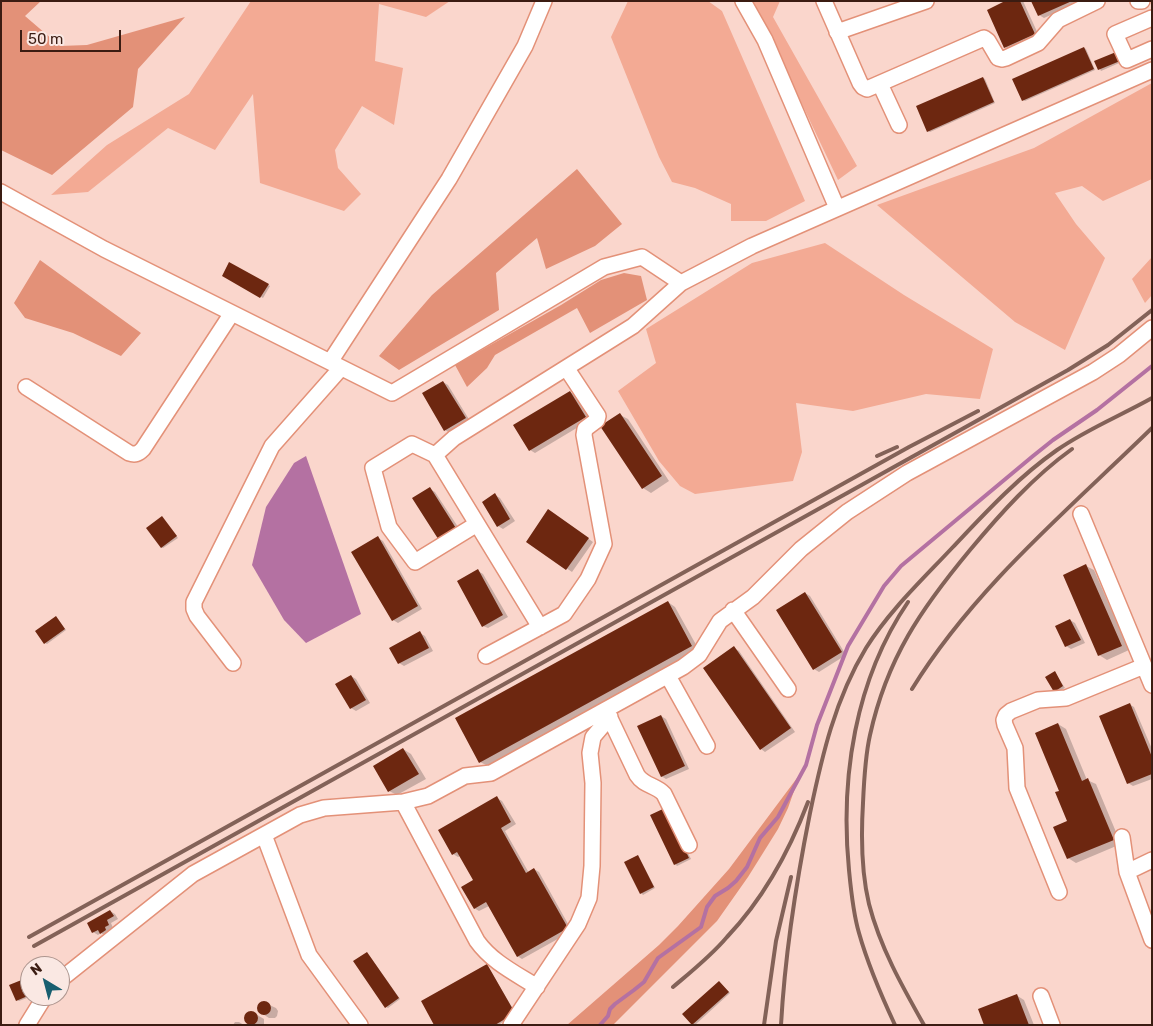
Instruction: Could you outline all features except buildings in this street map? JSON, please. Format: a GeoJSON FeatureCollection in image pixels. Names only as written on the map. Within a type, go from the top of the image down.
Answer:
{"type":"FeatureCollection","features":[{"type":"Feature","properties":{"kind":"street"},"geometry":{"type":"LineString","coordinates":[[233,663],[197,616],[194,602],[272,446],[335,365],[449,179],[524,46],[544,1]]}},
{"type":"Feature","properties":{"kind":"street"},"geometry":{"type":"LineString","coordinates":[[743,1],[765,40],[837,208]]}},
{"type":"Feature","properties":{"kind":"street"},"geometry":{"type":"LineString","coordinates":[[824,1],[863,87],[867,89],[984,38],[988,40],[998,58],[1006,58],[1038,43],[1058,20],[1097,1]]}},
{"type":"Feature","properties":{"kind":"street"},"geometry":{"type":"LineString","coordinates":[[837,32],[926,1]]}},
{"type":"Feature","properties":{"kind":"street"},"geometry":{"type":"LineString","coordinates":[[1152,18],[1116,34],[1127,60],[1152,49]]}},
{"type":"Feature","properties":{"kind":"street"},"geometry":{"type":"LineString","coordinates":[[435,455],[454,438],[568,369],[633,326],[681,283],[752,246],[1152,70]]}},
{"type":"Feature","properties":{"kind":"street"},"geometry":{"type":"LineString","coordinates":[[880,84],[899,125]]}},
{"type":"Feature","properties":{"kind":"street"},"geometry":{"type":"LineString","coordinates":[[1,192],[104,249],[392,393],[604,267],[642,257],[681,283]]}},
{"type":"Feature","properties":{"kind":"street"},"geometry":{"type":"LineString","coordinates":[[26,387],[134,455],[143,449],[232,313]]}},
{"type":"Feature","properties":{"kind":"street"},"geometry":{"type":"LineString","coordinates":[[70,972],[193,874],[300,815],[324,808],[403,802],[428,796],[466,776],[498,770],[608,714],[692,662],[699,655],[720,621],[753,597],[801,549],[847,512],[907,473],[1093,372],[1119,355],[1152,328]]}},
{"type":"Feature","properties":{"kind":"street"},"geometry":{"type":"LineString","coordinates":[[486,656],[564,614],[588,579],[604,544],[584,435],[585,430],[597,420],[598,416],[568,369]]}},
{"type":"Feature","properties":{"kind":"street"},"geometry":{"type":"LineString","coordinates":[[477,524],[414,562],[389,527],[373,468],[412,444],[435,455],[540,627]]}},
{"type":"Feature","properties":{"kind":"street"},"geometry":{"type":"LineString","coordinates":[[1081,514],[1152,686]]}},
{"type":"Feature","properties":{"kind":"street"},"geometry":{"type":"LineString","coordinates":[[733,610],[788,689]]}},
{"type":"Feature","properties":{"kind":"street"},"geometry":{"type":"LineString","coordinates":[[1060,892],[1017,788],[1015,748],[1004,720],[1011,711],[1038,700],[1066,698],[1144,666]]}},
{"type":"Feature","properties":{"kind":"street"},"geometry":{"type":"LineString","coordinates":[[668,676],[707,746]]}},
{"type":"Feature","properties":{"kind":"street"},"geometry":{"type":"LineString","coordinates":[[608,714],[637,775],[644,784],[660,790],[664,794],[689,845]]}},
{"type":"Feature","properties":{"kind":"street"},"geometry":{"type":"LineString","coordinates":[[511,1025],[578,924],[589,898],[592,866],[593,783],[590,753],[593,737],[608,714]]}},
{"type":"Feature","properties":{"kind":"street"},"geometry":{"type":"LineString","coordinates":[[403,802],[481,946],[495,960],[537,987]]}},
{"type":"Feature","properties":{"kind":"street"},"geometry":{"type":"LineString","coordinates":[[264,835],[309,956],[360,1025]]}},
{"type":"Feature","properties":{"kind":"street"},"geometry":{"type":"LineString","coordinates":[[1122,837],[1127,872],[1152,940]]}},
{"type":"Feature","properties":{"kind":"street"},"geometry":{"type":"LineString","coordinates":[[1127,872],[1152,860]]}},
{"type":"Feature","properties":{"kind":"street"},"geometry":{"type":"LineString","coordinates":[[1041,996],[1052,1025]]}},
{"type":"Feature","properties":{"kind":"street"},"geometry":{"type":"LineString","coordinates":[[27,1025],[39,1006]]}},
{"type":"Feature","properties":{"kind":"shaded area"},"geometry":{"type":"Polygon","coordinates":[[[1,1],[41,1],[25,16],[60,46],[87,45],[185,17],[138,69],[133,107],[52,175],[1,150],[1,1]]]}},
{"type":"Feature","properties":{"kind":"shaded area"},"geometry":{"type":"Polygon","coordinates":[[[251,1],[450,1],[426,17],[379,4],[375,61],[403,68],[394,125],[362,106],[335,150],[338,168],[361,194],[344,211],[260,183],[253,94],[215,150],[168,128],[88,192],[51,195],[107,145],[189,94],[251,1]]]}},
{"type":"Feature","properties":{"kind":"shaded area"},"geometry":{"type":"Polygon","coordinates":[[[628,1],[708,1],[722,11],[805,201],[766,221],[731,221],[731,204],[695,188],[672,182],[659,157],[611,37],[628,1]]]}},
{"type":"Feature","properties":{"kind":"shaded area"},"geometry":{"type":"Polygon","coordinates":[[[753,1],[780,1],[773,17],[857,166],[838,180],[753,1]]]}},
{"type":"Feature","properties":{"kind":"shaded area"},"geometry":{"type":"Polygon","coordinates":[[[1152,83],[1152,179],[1103,201],[1082,186],[1055,193],[1076,224],[1105,258],[1065,350],[1015,322],[877,205],[1034,148],[1152,83]]]}},
{"type":"Feature","properties":{"kind":"shaded area"},"geometry":{"type":"Polygon","coordinates":[[[577,169],[622,224],[595,246],[546,269],[537,238],[496,273],[499,310],[399,370],[379,356],[432,295],[577,169]]]}},
{"type":"Feature","properties":{"kind":"shaded area"},"geometry":{"type":"Polygon","coordinates":[[[825,243],[904,295],[993,349],[980,399],[926,394],[853,411],[796,403],[802,452],[793,481],[695,494],[680,486],[659,461],[618,391],[656,363],[646,329],[752,263],[825,243]]]}},
{"type":"Feature","properties":{"kind":"shaded area"},"geometry":{"type":"Polygon","coordinates":[[[1152,257],[1152,295],[1145,303],[1132,279],[1152,257]]]}},
{"type":"Feature","properties":{"kind":"shaded area"},"geometry":{"type":"Polygon","coordinates":[[[40,260],[141,333],[121,356],[73,333],[25,318],[14,303],[40,260]]]}},
{"type":"Feature","properties":{"kind":"shaded area"},"geometry":{"type":"Polygon","coordinates":[[[624,273],[641,276],[647,300],[590,333],[577,308],[495,355],[487,368],[467,387],[455,365],[601,280],[624,273]]]}},
{"type":"Feature","properties":{"kind":"shaded area"},"geometry":{"type":"Polygon","coordinates":[[[306,456],[361,614],[306,643],[284,620],[252,565],[266,507],[294,463],[306,456]]]}},
{"type":"Feature","properties":{"kind":"shaded area"},"geometry":{"type":"Polygon","coordinates":[[[800,774],[778,829],[748,877],[717,921],[613,1025],[567,1025],[659,945],[678,926],[729,869],[800,774]]]}},
{"type":"Feature","properties":{"kind":"waterway"},"geometry":{"type":"LineString","coordinates":[[600,1025],[615,1004],[644,982],[658,958],[701,927],[707,907],[715,896],[736,881],[747,867],[760,838],[778,817],[806,765],[817,725],[848,646],[884,586],[901,566],[1033,456],[1097,410],[1152,366]]}},
{"type":"Feature","properties":{"kind":"railway"},"geometry":{"type":"LineString","coordinates":[[34,946],[1068,370],[1108,345],[1152,310]]}},
{"type":"Feature","properties":{"kind":"railway"},"geometry":{"type":"LineString","coordinates":[[781,1025],[785,971],[792,918],[810,813],[831,728],[846,687],[866,648],[906,596],[989,509],[1028,472],[1068,442],[1152,398]]}},
{"type":"Feature","properties":{"kind":"railway"},"geometry":{"type":"LineString","coordinates":[[29,937],[909,447],[978,411]]}},
{"type":"Feature","properties":{"kind":"railway"},"geometry":{"type":"LineString","coordinates":[[912,689],[937,652],[993,584],[1055,520],[1152,428]]}},
{"type":"Feature","properties":{"kind":"railway"},"geometry":{"type":"LineString","coordinates":[[877,456],[897,447]]}},
{"type":"Feature","properties":{"kind":"railway"},"geometry":{"type":"LineString","coordinates":[[924,1025],[885,951],[866,892],[862,853],[865,769],[870,735],[877,707],[896,658],[921,614],[936,593],[1005,510],[1030,484],[1072,449]]}},
{"type":"Feature","properties":{"kind":"railway"},"geometry":{"type":"LineString","coordinates":[[895,1025],[871,968],[855,918],[849,870],[847,800],[855,731],[864,697],[875,664],[890,632],[908,602]]}},
{"type":"Feature","properties":{"kind":"railway"},"geometry":{"type":"LineString","coordinates":[[673,987],[714,951],[753,906],[774,874],[793,839],[808,802]]}},
{"type":"Feature","properties":{"kind":"railway"},"geometry":{"type":"LineString","coordinates":[[764,1025],[776,941],[791,877]]}}]}
